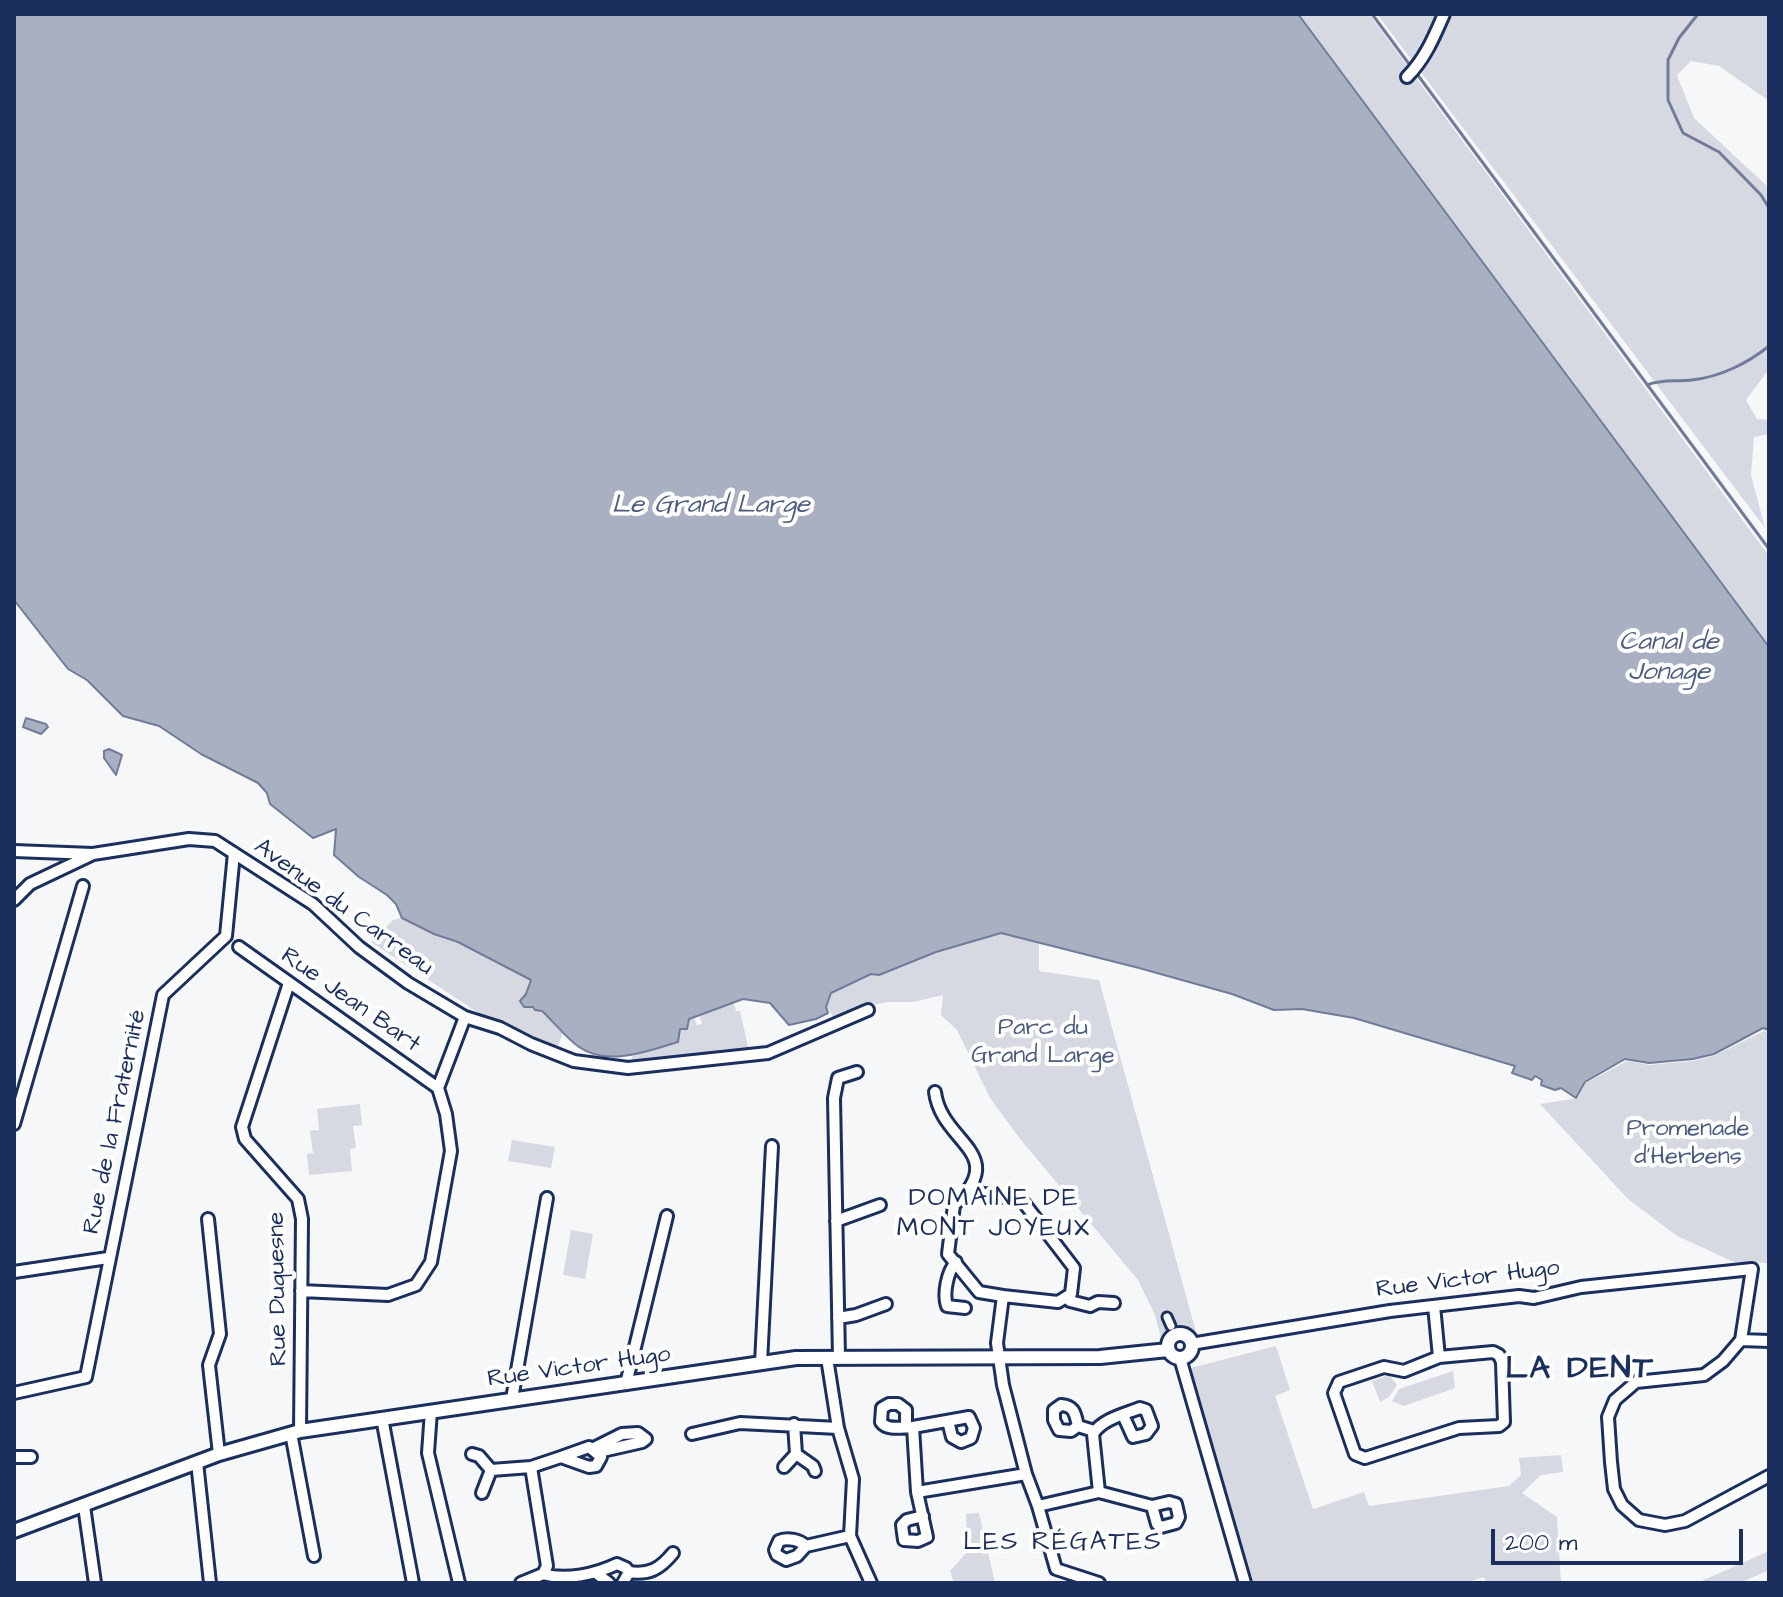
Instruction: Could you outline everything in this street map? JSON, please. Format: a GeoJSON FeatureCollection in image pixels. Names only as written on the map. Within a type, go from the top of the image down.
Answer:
{"type":"FeatureCollection","features":[{"type":"Feature","properties":{"kind":"street"},"geometry":{"type":"LineString","coordinates":[[1407,77],[1418,66],[1444,14]]}},
{"type":"Feature","properties":{"kind":"street","name":"Avenue du Carreau"},"geometry":{"type":"LineString","coordinates":[[14,851],[93,854],[189,839],[215,841],[313,904],[381,965],[465,1017],[500,1028],[574,1061],[628,1068],[768,1053],[868,1010]]}},
{"type":"Feature","properties":{"kind":"street","name":"Rue de la Fraternité"},"geometry":{"type":"LineString","coordinates":[[14,1393],[86,1377],[163,995],[226,936],[234,853]]}},
{"type":"Feature","properties":{"kind":"street"},"geometry":{"type":"LineString","coordinates":[[14,900],[30,884],[93,854]]}},
{"type":"Feature","properties":{"kind":"street"},"geometry":{"type":"LineString","coordinates":[[14,1124],[83,886]]}},
{"type":"Feature","properties":{"kind":"street","name":"Rue Jean Bart"},"geometry":{"type":"LineString","coordinates":[[239,947],[438,1088]]}},
{"type":"Feature","properties":{"kind":"street","name":"Rue Duquesne"},"geometry":{"type":"LineString","coordinates":[[289,983],[242,1127],[245,1139],[298,1199],[302,1219],[295,1432],[314,1556]]}},
{"type":"Feature","properties":{"kind":"street"},"geometry":{"type":"LineString","coordinates":[[301,1291],[388,1295],[416,1285],[431,1262],[451,1151],[446,1114],[438,1088],[465,1017]]}},
{"type":"Feature","properties":{"kind":"street"},"geometry":{"type":"LineString","coordinates":[[857,1072],[838,1078],[834,1098],[838,1318],[833,1358],[838,1428],[853,1479],[850,1536],[871,1583]]}},
{"type":"Feature","properties":{"kind":"street"},"geometry":{"type":"LineString","coordinates":[[935,1092],[937,1106],[976,1162],[977,1178],[969,1192],[954,1205],[948,1254],[979,1292],[1058,1302],[1071,1294],[1074,1268],[1021,1199],[969,1192]]}},
{"type":"Feature","properties":{"kind":"street"},"geometry":{"type":"LineString","coordinates":[[761,1363],[772,1146]]}},
{"type":"Feature","properties":{"kind":"street"},"geometry":{"type":"LineString","coordinates":[[512,1399],[547,1198]]}},
{"type":"Feature","properties":{"kind":"street"},"geometry":{"type":"LineString","coordinates":[[836,1221],[880,1205]]}},
{"type":"Feature","properties":{"kind":"street"},"geometry":{"type":"LineString","coordinates":[[626,1384],[667,1216]]}},
{"type":"Feature","properties":{"kind":"street"},"geometry":{"type":"LineString","coordinates":[[208,1219],[220,1334],[209,1365],[219,1454]]}},
{"type":"Feature","properties":{"kind":"street"},"geometry":{"type":"LineString","coordinates":[[14,1272],[108,1258]]}},
{"type":"Feature","properties":{"kind":"street"},"geometry":{"type":"LineString","coordinates":[[956,1262],[949,1269],[945,1301],[947,1306],[965,1308]]}},
{"type":"Feature","properties":{"kind":"street","name":"Rue Victor Hugo"},"geometry":{"type":"LineString","coordinates":[[1191,1344],[1390,1311],[1519,1296],[1534,1298],[1581,1287],[1752,1269],[1741,1340]]}},
{"type":"Feature","properties":{"kind":"street"},"geometry":{"type":"LineString","coordinates":[[1003,1296],[998,1358],[1026,1474],[1056,1569],[1083,1581],[1099,1583]]}},
{"type":"Feature","properties":{"kind":"street"},"geometry":{"type":"LineString","coordinates":[[1066,1297],[1090,1306],[1098,1302],[1114,1303]]}},
{"type":"Feature","properties":{"kind":"street"},"geometry":{"type":"LineString","coordinates":[[838,1318],[886,1304]]}},
{"type":"Feature","properties":{"kind":"street"},"geometry":{"type":"LineString","coordinates":[[1434,1306],[1439,1357]]}},
{"type":"Feature","properties":{"kind":"street"},"geometry":{"type":"LineString","coordinates":[[1167,1317],[1171,1326]]}},
{"type":"Feature","properties":{"kind":"street"},"geometry":{"type":"LineString","coordinates":[[1177,1335],[1188,1337],[1191,1344],[1190,1352],[1180,1358],[1172,1356],[1168,1350],[1170,1339],[1177,1335]]}},
{"type":"Feature","properties":{"kind":"street"},"geometry":{"type":"LineString","coordinates":[[1769,1341],[1741,1340],[1723,1361],[1704,1375],[1636,1382],[1615,1400],[1608,1417],[1614,1489],[1622,1505],[1639,1520],[1665,1525],[1685,1521],[1769,1476]]}},
{"type":"Feature","properties":{"kind":"street","name":"Rue Victor Hugo"},"geometry":{"type":"LineString","coordinates":[[14,1531],[219,1454],[295,1432],[382,1418],[796,1358],[1100,1357],[1168,1350]]}},
{"type":"Feature","properties":{"kind":"street"},"geometry":{"type":"LineString","coordinates":[[1493,1352],[1499,1355],[1506,1418],[1503,1424],[1459,1428],[1365,1458],[1355,1454],[1334,1393],[1339,1382],[1384,1367],[1404,1371],[1439,1357],[1493,1352]]}},
{"type":"Feature","properties":{"kind":"street"},"geometry":{"type":"LineString","coordinates":[[1180,1358],[1245,1583]]}},
{"type":"Feature","properties":{"kind":"street"},"geometry":{"type":"LineString","coordinates":[[431,1411],[428,1453],[459,1583]]}},
{"type":"Feature","properties":{"kind":"street"},"geometry":{"type":"LineString","coordinates":[[1094,1431],[1123,1415]]}},
{"type":"Feature","properties":{"kind":"street"},"geometry":{"type":"LineString","coordinates":[[382,1418],[413,1583]]}},
{"type":"Feature","properties":{"kind":"street"},"geometry":{"type":"LineString","coordinates":[[923,1516],[917,1492],[910,1427],[948,1421]]}},
{"type":"Feature","properties":{"kind":"street"},"geometry":{"type":"LineString","coordinates":[[692,1434],[740,1423],[838,1428]]}},
{"type":"Feature","properties":{"kind":"street"},"geometry":{"type":"LineString","coordinates":[[784,1467],[796,1454],[794,1424]]}},
{"type":"Feature","properties":{"kind":"street"},"geometry":{"type":"LineString","coordinates":[[1078,1426],[1094,1431]]}},
{"type":"Feature","properties":{"kind":"street"},"geometry":{"type":"LineString","coordinates":[[1094,1431],[1099,1492]]}},
{"type":"Feature","properties":{"kind":"street"},"geometry":{"type":"LineString","coordinates":[[491,1470],[531,1467],[582,1448],[596,1450],[601,1460],[596,1466],[589,1467],[561,1457]]}},
{"type":"Feature","properties":{"kind":"street"},"geometry":{"type":"LineString","coordinates":[[472,1454],[479,1456],[491,1470]]}},
{"type":"Feature","properties":{"kind":"street"},"geometry":{"type":"LineString","coordinates":[[796,1454],[815,1471]]}},
{"type":"Feature","properties":{"kind":"street"},"geometry":{"type":"LineString","coordinates":[[14,1457],[31,1457]]}},
{"type":"Feature","properties":{"kind":"street"},"geometry":{"type":"LineString","coordinates":[[197,1462],[210,1583]]}},
{"type":"Feature","properties":{"kind":"street"},"geometry":{"type":"LineString","coordinates":[[531,1467],[547,1566],[543,1574]]}},
{"type":"Feature","properties":{"kind":"street"},"geometry":{"type":"LineString","coordinates":[[482,1493],[491,1470]]}},
{"type":"Feature","properties":{"kind":"street"},"geometry":{"type":"LineString","coordinates":[[917,1492],[1026,1474]]}},
{"type":"Feature","properties":{"kind":"street"},"geometry":{"type":"LineString","coordinates":[[1038,1506],[1099,1492],[1152,1506]]}},
{"type":"Feature","properties":{"kind":"street"},"geometry":{"type":"LineString","coordinates":[[84,1506],[95,1583]]}},
{"type":"Feature","properties":{"kind":"street"},"geometry":{"type":"LineString","coordinates":[[806,1546],[850,1536]]}},
{"type":"Feature","properties":{"kind":"street"},"geometry":{"type":"LineString","coordinates":[[521,1583],[543,1574],[596,1573],[617,1564],[626,1568],[626,1578],[659,1568],[673,1553]]}},
{"type":"Feature","properties":{"kind":"street"},"geometry":{"type":"LineString","coordinates":[[1059,1570],[1062,1583]]}},
{"type":"Feature","properties":{"kind":"street"},"geometry":{"type":"LineString","coordinates":[[596,1573],[609,1583]]}},
{"type":"Feature","properties":{"kind":"green space"},"geometry":{"type":"Polygon","coordinates":[[[1298,14],[1369,14],[1769,556],[1769,647],[1298,14]]]}},
{"type":"Feature","properties":{"kind":"green space"},"geometry":{"type":"Polygon","coordinates":[[[1377,14],[1769,14],[1769,101],[1719,66],[1691,61],[1677,75],[1694,118],[1769,188],[1769,369],[1746,400],[1757,419],[1769,420],[1769,434],[1754,437],[1751,475],[1765,528],[1377,14]]]}},
{"type":"Feature","properties":{"kind":"green space"},"geometry":{"type":"Polygon","coordinates":[[[402,918],[458,942],[532,980],[526,994],[538,1009],[564,1030],[556,1051],[480,1014],[371,942],[393,920],[402,918]]]}},
{"type":"Feature","properties":{"kind":"green space","name":"Parc du Grand Large"},"geometry":{"type":"Polygon","coordinates":[[[1001,933],[1039,942],[1039,971],[1099,980],[1196,1332],[1177,1328],[1161,1338],[1155,1315],[1138,1280],[1021,1140],[990,1098],[957,1030],[941,1015],[943,995],[913,1002],[873,1005],[837,1022],[826,1007],[831,993],[871,974],[879,975],[936,952],[1001,933]]]}},
{"type":"Feature","properties":{"kind":"green space"},"geometry":{"type":"Polygon","coordinates":[[[733,1001],[736,1011],[740,1011],[749,1051],[633,1064],[632,1056],[678,1043],[680,1029],[687,1029],[689,1019],[694,1018],[697,1025],[702,1024],[699,1015],[733,1001]]]}},
{"type":"Feature","properties":{"kind":"green space","name":"Promenade d'Herbens"},"geometry":{"type":"Polygon","coordinates":[[[1766,1030],[1769,1039],[1769,1263],[1734,1262],[1677,1236],[1628,1199],[1540,1104],[1578,1098],[1586,1083],[1627,1061],[1650,1065],[1693,1061],[1714,1056],[1766,1030]]]}},
{"type":"Feature","properties":{"kind":"green space"},"geometry":{"type":"Polygon","coordinates":[[[360,1104],[362,1125],[353,1126],[356,1148],[350,1149],[352,1171],[309,1175],[307,1154],[313,1153],[310,1131],[319,1130],[317,1109],[360,1104]]]}},
{"type":"Feature","properties":{"kind":"green space"},"geometry":{"type":"Polygon","coordinates":[[[512,1140],[555,1147],[551,1168],[508,1161],[512,1140]]]}},
{"type":"Feature","properties":{"kind":"green space"},"geometry":{"type":"Polygon","coordinates":[[[571,1230],[593,1234],[585,1279],[563,1275],[571,1230]]]}},
{"type":"Feature","properties":{"kind":"green space"},"geometry":{"type":"Polygon","coordinates":[[[1276,1346],[1290,1390],[1275,1396],[1313,1509],[1364,1492],[1369,1506],[1509,1486],[1521,1475],[1519,1458],[1561,1455],[1563,1472],[1541,1475],[1522,1493],[1557,1517],[1561,1583],[1486,1583],[1484,1577],[1465,1583],[1251,1583],[1187,1369],[1276,1346]]]}},
{"type":"Feature","properties":{"kind":"green space"},"geometry":{"type":"Polygon","coordinates":[[[1453,1371],[1455,1388],[1404,1406],[1392,1401],[1399,1389],[1453,1371]]]}},
{"type":"Feature","properties":{"kind":"green space"},"geometry":{"type":"Polygon","coordinates":[[[1389,1375],[1397,1385],[1389,1397],[1380,1402],[1372,1381],[1389,1375]]]}},
{"type":"Feature","properties":{"kind":"green space"},"geometry":{"type":"Polygon","coordinates":[[[979,1513],[995,1583],[954,1583],[950,1571],[967,1552],[966,1514],[979,1513]]]}},
{"type":"Feature","properties":{"kind":"green space"},"geometry":{"type":"Polygon","coordinates":[[[1769,1551],[1769,1570],[1740,1583],[1697,1583],[1769,1551]]]}},
{"type":"Feature","properties":{"kind":"water","name":"Le Grand Large"},"geometry":{"type":"Polygon","coordinates":[[[14,14],[1298,14],[1769,647],[1769,1030],[1763,1028],[1714,1054],[1693,1059],[1649,1063],[1625,1059],[1585,1082],[1576,1098],[1561,1088],[1555,1090],[1541,1085],[1542,1080],[1535,1076],[1532,1080],[1512,1073],[1515,1066],[1354,1018],[1302,1009],[1274,1010],[1232,994],[1001,933],[936,952],[879,975],[871,974],[831,993],[826,1007],[828,1013],[816,1019],[789,1025],[770,1003],[743,999],[689,1019],[687,1029],[680,1029],[678,1042],[615,1057],[590,1053],[579,1047],[542,1011],[524,1007],[520,1001],[531,980],[458,942],[402,918],[396,904],[387,895],[359,877],[334,855],[336,829],[313,838],[270,804],[267,793],[258,783],[201,754],[159,726],[123,716],[87,680],[68,669],[14,600],[14,14]]]}},
{"type":"Feature","properties":{"kind":"water"},"geometry":{"type":"Polygon","coordinates":[[[26,718],[48,727],[41,734],[23,727],[26,718]]]}},
{"type":"Feature","properties":{"kind":"water"},"geometry":{"type":"Polygon","coordinates":[[[109,749],[122,755],[116,775],[104,758],[104,751],[109,749]]]}},
{"type":"Feature","properties":{"kind":"waterway"},"geometry":{"type":"LineString","coordinates":[[1372,14],[1412,68]]}},
{"type":"Feature","properties":{"kind":"waterway"},"geometry":{"type":"LineString","coordinates":[[1698,14],[1679,38],[1668,60],[1668,100],[1683,133],[1719,152],[1761,195],[1769,208]]}},
{"type":"Feature","properties":{"kind":"waterway"},"geometry":{"type":"LineString","coordinates":[[1417,74],[1769,549]]}},
{"type":"Feature","properties":{"kind":"waterway"},"geometry":{"type":"LineString","coordinates":[[1647,385],[1713,376],[1743,363],[1769,346]]}},
{"type":"Feature","properties":{"kind":"district","name":"DOMAINE DE MONT JOYEUX"},"geometry":{"type":"Point","coordinates":[994,1215]}},
{"type":"Feature","properties":{"kind":"district","name":"LA DENT"},"geometry":{"type":"Point","coordinates":[1580,1370]}},
{"type":"Feature","properties":{"kind":"district","name":"LES RÉGATES"},"geometry":{"type":"Point","coordinates":[1063,1544]}},
{"type":"Feature","properties":{"kind":"water label","name":"Canal de Jonage"},"geometry":{"type":"Point","coordinates":[1669,659]}}]}
